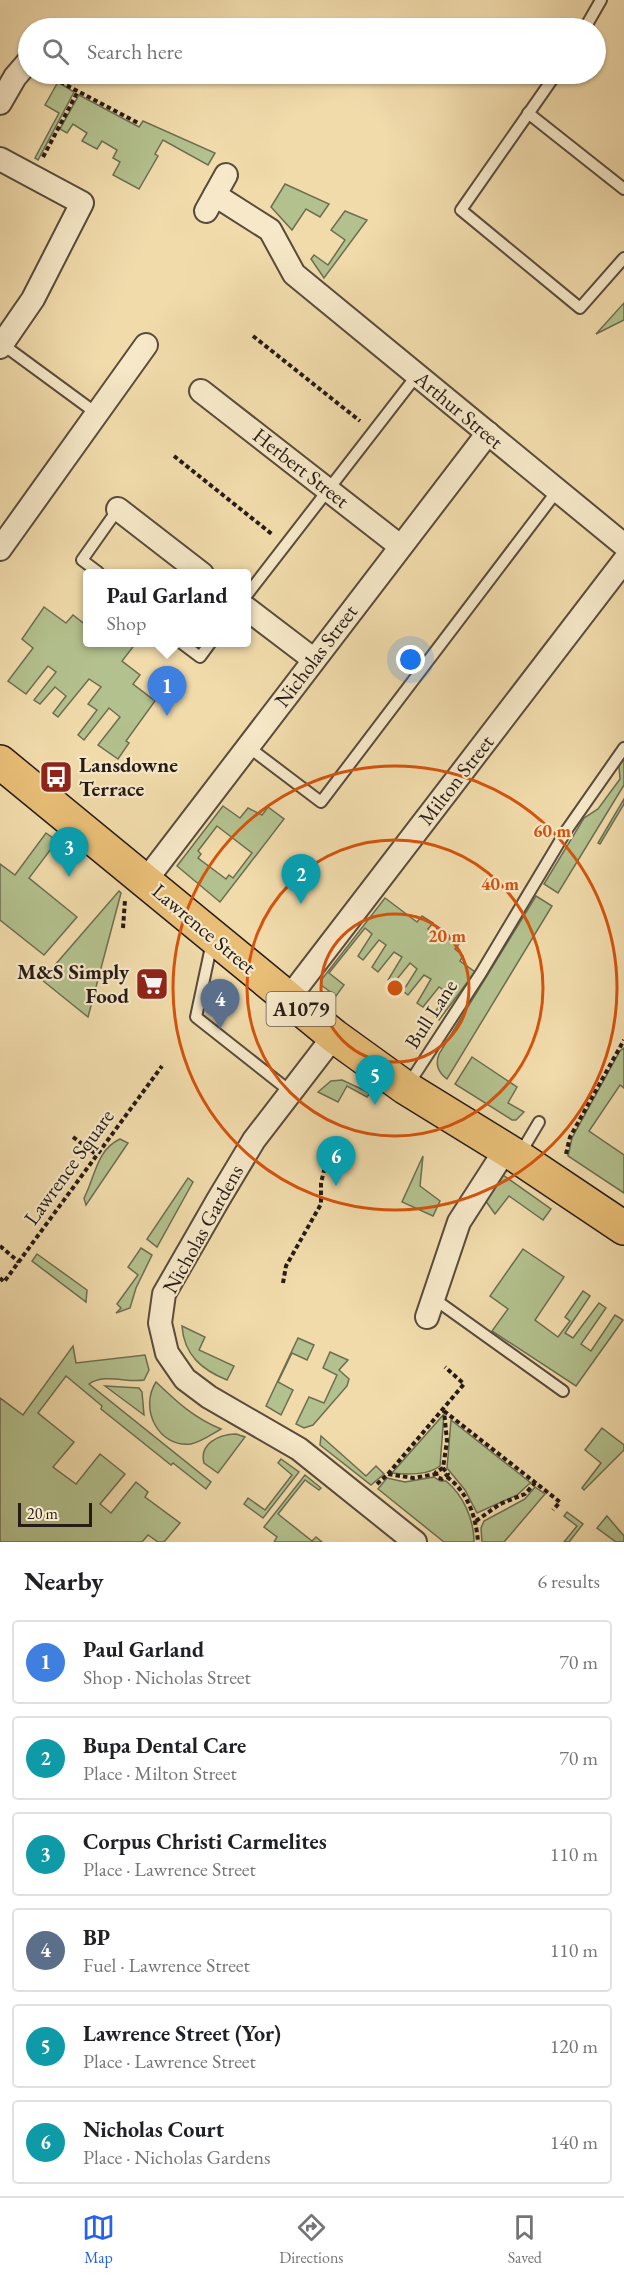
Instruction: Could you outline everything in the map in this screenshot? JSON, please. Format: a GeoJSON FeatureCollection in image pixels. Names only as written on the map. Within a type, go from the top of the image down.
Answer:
{"type":"FeatureCollection","features":[{"type":"Feature","properties":{"kind":"main road","name":"Lawrence Street"},"geometry":{"type":"LineString","coordinates":[[0,762],[334,1035],[406,1088],[551,1178],[624,1228]]}},
{"type":"Feature","properties":{"kind":"street"},"geometry":{"type":"LineString","coordinates":[[0,103],[18,74]]}},
{"type":"Feature","properties":{"kind":"street"},"geometry":{"type":"LineString","coordinates":[[0,159],[82,203],[33,299],[1,345]]}},
{"type":"Feature","properties":{"kind":"street","name":"Arthur Street"},"geometry":{"type":"LineString","coordinates":[[216,194],[270,231],[294,274],[624,545]]}},
{"type":"Feature","properties":{"kind":"street"},"geometry":{"type":"LineString","coordinates":[[0,549],[146,345]]}},
{"type":"Feature","properties":{"kind":"street","name":"Herbert Street"},"geometry":{"type":"LineString","coordinates":[[201,392],[400,546]]}},
{"type":"Feature","properties":{"kind":"street","name":"Nicholas Street"},"geometry":{"type":"LineString","coordinates":[[146,880],[488,433]]}},
{"type":"Feature","properties":{"kind":"street"},"geometry":{"type":"LineString","coordinates":[[118,509],[197,569]]}},
{"type":"Feature","properties":{"kind":"street","name":"Milton Street"},"geometry":{"type":"LineString","coordinates":[[288,999],[624,561]]}},
{"type":"Feature","properties":{"kind":"street"},"geometry":{"type":"LineString","coordinates":[[251,612],[313,659]]}},
{"type":"Feature","properties":{"kind":"street","name":"Nicholas Gardens"},"geometry":{"type":"LineString","coordinates":[[334,1035],[254,1140],[164,1294],[160,1323],[167,1353],[185,1379],[209,1397],[299,1449],[415,1542]]}},
{"type":"Feature","properties":{"kind":"street"},"geometry":{"type":"LineString","coordinates":[[430,1308],[459,1222],[512,1153]]}},
{"type":"Feature","properties":{"kind":"lane"},"geometry":{"type":"LineString","coordinates":[[591,18],[601,0]]}},
{"type":"Feature","properties":{"kind":"lane"},"geometry":{"type":"LineString","coordinates":[[549,84],[461,210],[580,309],[624,258]]}},
{"type":"Feature","properties":{"kind":"lane"},"geometry":{"type":"LineString","coordinates":[[528,113],[624,189]]}},
{"type":"Feature","properties":{"kind":"lane"},"geometry":{"type":"LineString","coordinates":[[1,345],[96,413]]}},
{"type":"Feature","properties":{"kind":"lane"},"geometry":{"type":"LineString","coordinates":[[251,589],[327,488],[417,375]]}},
{"type":"Feature","properties":{"kind":"lane"},"geometry":{"type":"LineString","coordinates":[[247,746],[321,802],[557,490]]}},
{"type":"Feature","properties":{"kind":"lane"},"geometry":{"type":"LineString","coordinates":[[94,569],[82,560],[118,509]]}},
{"type":"Feature","properties":{"kind":"lane"},"geometry":{"type":"LineString","coordinates":[[187,647],[200,657],[207,647]]}},
{"type":"Feature","properties":{"kind":"lane","name":"Bull Lane"},"geometry":{"type":"LineString","coordinates":[[406,1088],[481,973],[566,831],[624,748]]}},
{"type":"Feature","properties":{"kind":"lane"},"geometry":{"type":"LineString","coordinates":[[213,936],[196,1017],[291,1092]]}},
{"type":"Feature","properties":{"kind":"lane"},"geometry":{"type":"LineString","coordinates":[[512,1153],[539,1122]]}},
{"type":"Feature","properties":{"kind":"lane"},"geometry":{"type":"LineString","coordinates":[[430,1308],[563,1391]]}},
{"type":"Feature","properties":{"kind":"path"},"geometry":{"type":"LineString","coordinates":[[61,84],[138,123]]}},
{"type":"Feature","properties":{"kind":"path"},"geometry":{"type":"LineString","coordinates":[[32,176],[77,93]]}},
{"type":"Feature","properties":{"kind":"path"},"geometry":{"type":"LineString","coordinates":[[253,336],[372,431]]}},
{"type":"Feature","properties":{"kind":"path"},"geometry":{"type":"LineString","coordinates":[[174,456],[285,545]]}},
{"type":"Feature","properties":{"kind":"path"},"geometry":{"type":"LineString","coordinates":[[551,1178],[565,1155],[570,1137],[624,1040]]}},
{"type":"Feature","properties":{"kind":"path","name":"Lawrence Square"},"geometry":{"type":"LineString","coordinates":[[0,1278],[4,1282],[162,1066]]}},
{"type":"Feature","properties":{"kind":"path"},"geometry":{"type":"LineString","coordinates":[[72,1137],[97,1155]]}},
{"type":"Feature","properties":{"kind":"path"},"geometry":{"type":"LineString","coordinates":[[283,1283],[286,1266],[321,1204],[321,1183],[328,1150]]}},
{"type":"Feature","properties":{"kind":"path"},"geometry":{"type":"LineString","coordinates":[[0,1246],[19,1262]]}},
{"type":"Feature","properties":{"kind":"path"},"geometry":{"type":"LineString","coordinates":[[361,1499],[388,1474],[444,1411],[464,1384],[445,1367]]}},
{"type":"Feature","properties":{"kind":"path"},"geometry":{"type":"LineString","coordinates":[[388,1474],[413,1478],[436,1474],[443,1467],[447,1441],[444,1411]]}},
{"type":"Feature","properties":{"kind":"path"},"geometry":{"type":"LineString","coordinates":[[444,1411],[560,1502],[553,1510]]}},
{"type":"Feature","properties":{"kind":"path"},"geometry":{"type":"LineString","coordinates":[[443,1467],[447,1470],[447,1477],[460,1489],[476,1521],[478,1542]]}},
{"type":"Feature","properties":{"kind":"path"},"geometry":{"type":"LineString","coordinates":[[436,1474],[440,1479],[447,1477]]}},
{"type":"Feature","properties":{"kind":"path"},"geometry":{"type":"LineString","coordinates":[[476,1521],[500,1504],[525,1494],[535,1482]]}},
{"type":"Feature","properties":{"kind":"green space"},"geometry":{"type":"Polygon","coordinates":[[[57,84],[61,84],[74,92],[38,160],[35,158],[59,113],[45,105],[57,84]]]}},
{"type":"Feature","properties":{"kind":"green space"},"geometry":{"type":"Polygon","coordinates":[[[79,95],[139,127],[143,121],[215,153],[208,165],[163,140],[155,154],[158,156],[139,189],[113,175],[120,162],[113,158],[117,150],[102,141],[97,149],[82,141],[87,133],[73,124],[67,133],[60,129],[79,95]]]}},
{"type":"Feature","properties":{"kind":"green space"},"geometry":{"type":"Polygon","coordinates":[[[285,184],[329,204],[320,217],[306,209],[292,230],[271,207],[285,184]]]}},
{"type":"Feature","properties":{"kind":"green space"},"geometry":{"type":"Polygon","coordinates":[[[345,211],[367,220],[324,278],[311,259],[314,255],[328,265],[345,240],[331,230],[345,211]]]}},
{"type":"Feature","properties":{"kind":"green space"},"geometry":{"type":"Polygon","coordinates":[[[624,303],[624,320],[596,334],[624,303]]]}},
{"type":"Feature","properties":{"kind":"green space"},"geometry":{"type":"Polygon","coordinates":[[[44,607],[66,623],[73,615],[83,623],[83,647],[133,647],[122,661],[140,675],[133,684],[155,701],[126,741],[129,743],[118,759],[98,745],[120,717],[109,708],[84,740],[78,735],[97,710],[88,704],[101,687],[89,679],[58,717],[53,713],[66,696],[55,687],[40,704],[34,700],[56,672],[48,666],[26,694],[8,681],[33,648],[22,639],[44,607]]]}},
{"type":"Feature","properties":{"kind":"green space"},"geometry":{"type":"Polygon","coordinates":[[[624,759],[624,785],[558,893],[544,884],[584,818],[598,809],[620,779],[619,766],[624,759]]]}},
{"type":"Feature","properties":{"kind":"green space"},"geometry":{"type":"Polygon","coordinates":[[[624,799],[624,804],[600,844],[598,843],[624,799]]]}},
{"type":"Feature","properties":{"kind":"green space"},"geometry":{"type":"Polygon","coordinates":[[[223,806],[240,818],[248,808],[262,815],[268,807],[284,819],[220,902],[177,866],[223,806]],[[217,826],[198,851],[201,854],[198,858],[226,879],[229,875],[233,878],[252,853],[217,826]]]}},
{"type":"Feature","properties":{"kind":"green space"},"geometry":{"type":"Polygon","coordinates":[[[46,833],[57,841],[29,878],[77,917],[44,955],[0,920],[0,864],[15,875],[46,833]]]}},
{"type":"Feature","properties":{"kind":"green space"},"geometry":{"type":"Polygon","coordinates":[[[119,891],[121,893],[88,1017],[42,980],[119,891]]]}},
{"type":"Feature","properties":{"kind":"green space"},"geometry":{"type":"Polygon","coordinates":[[[536,896],[552,906],[447,1079],[438,1068],[439,1054],[536,896]]]}},
{"type":"Feature","properties":{"kind":"green space"},"geometry":{"type":"Polygon","coordinates":[[[385,898],[417,922],[422,916],[433,923],[428,929],[433,933],[438,927],[453,938],[457,933],[464,938],[455,949],[463,956],[460,961],[475,972],[439,1020],[433,1015],[448,993],[439,987],[423,1007],[417,1003],[431,979],[424,975],[408,995],[403,991],[417,969],[410,963],[393,984],[388,980],[402,957],[394,952],[378,972],[372,967],[386,945],[379,940],[363,960],[358,956],[372,934],[365,928],[329,973],[344,985],[336,996],[321,985],[322,979],[385,898]]]}},
{"type":"Feature","properties":{"kind":"green space"},"geometry":{"type":"Polygon","coordinates":[[[624,1048],[624,1088],[620,1085],[589,1131],[624,1155],[624,1193],[568,1156],[572,1138],[620,1051],[624,1048]]]}},
{"type":"Feature","properties":{"kind":"green space"},"geometry":{"type":"Polygon","coordinates":[[[472,1057],[517,1087],[508,1103],[524,1112],[516,1120],[512,1120],[455,1084],[472,1057]]]}},
{"type":"Feature","properties":{"kind":"green space"},"geometry":{"type":"Polygon","coordinates":[[[342,1080],[370,1093],[367,1097],[347,1086],[338,1102],[318,1092],[331,1081],[342,1080]]]}},
{"type":"Feature","properties":{"kind":"green space"},"geometry":{"type":"Polygon","coordinates":[[[120,1139],[128,1143],[86,1205],[84,1198],[101,1157],[112,1144],[120,1139]]]}},
{"type":"Feature","properties":{"kind":"green space"},"geometry":{"type":"Polygon","coordinates":[[[423,1156],[420,1186],[440,1201],[433,1216],[402,1202],[423,1156]]]}},
{"type":"Feature","properties":{"kind":"green space"},"geometry":{"type":"Polygon","coordinates":[[[503,1175],[551,1209],[543,1220],[509,1196],[495,1214],[485,1200],[503,1175]]]}},
{"type":"Feature","properties":{"kind":"green space"},"geometry":{"type":"Polygon","coordinates":[[[188,1178],[193,1182],[157,1247],[147,1239],[188,1178]]]}},
{"type":"Feature","properties":{"kind":"green space"},"geometry":{"type":"Polygon","coordinates":[[[141,1248],[152,1255],[136,1288],[130,1308],[116,1313],[121,1308],[117,1304],[138,1275],[128,1267],[141,1248]]]}},
{"type":"Feature","properties":{"kind":"green space"},"geometry":{"type":"Polygon","coordinates":[[[523,1249],[564,1277],[535,1320],[558,1337],[570,1321],[565,1317],[583,1291],[590,1296],[565,1333],[573,1338],[599,1303],[606,1308],[581,1344],[591,1351],[615,1315],[623,1320],[576,1386],[492,1331],[508,1309],[490,1296],[523,1249]]]}},
{"type":"Feature","properties":{"kind":"green space"},"geometry":{"type":"Polygon","coordinates":[[[37,1254],[87,1290],[86,1302],[32,1261],[37,1254]]]}},
{"type":"Feature","properties":{"kind":"green space"},"geometry":{"type":"Polygon","coordinates":[[[182,1326],[205,1337],[199,1350],[234,1366],[227,1380],[196,1360],[186,1345],[182,1326]]]}},
{"type":"Feature","properties":{"kind":"green space"},"geometry":{"type":"Polygon","coordinates":[[[298,1338],[314,1345],[307,1360],[292,1353],[278,1382],[293,1390],[281,1415],[266,1406],[298,1338]]]}},
{"type":"Feature","properties":{"kind":"green space"},"geometry":{"type":"Polygon","coordinates":[[[73,1346],[76,1363],[145,1355],[149,1370],[144,1380],[102,1379],[89,1384],[211,1482],[206,1489],[173,1463],[171,1465],[101,1409],[102,1406],[66,1376],[38,1413],[74,1442],[53,1467],[76,1484],[100,1454],[125,1474],[100,1504],[111,1513],[136,1482],[148,1492],[145,1497],[180,1523],[164,1542],[158,1542],[148,1535],[142,1542],[0,1542],[0,1398],[23,1415],[73,1346]]]}},
{"type":"Feature","properties":{"kind":"green space"},"geometry":{"type":"Polygon","coordinates":[[[330,1352],[348,1360],[339,1370],[349,1379],[347,1386],[313,1425],[304,1428],[296,1424],[309,1397],[324,1403],[337,1375],[323,1368],[330,1352]]]}},
{"type":"Feature","properties":{"kind":"green space"},"geometry":{"type":"Polygon","coordinates":[[[156,1382],[194,1415],[221,1429],[191,1444],[179,1444],[169,1440],[161,1433],[151,1414],[151,1392],[156,1382]]]}},
{"type":"Feature","properties":{"kind":"green space"},"geometry":{"type":"Polygon","coordinates":[[[105,1386],[139,1388],[142,1392],[144,1415],[105,1386]]]}},
{"type":"Feature","properties":{"kind":"green space"},"geometry":{"type":"Polygon","coordinates":[[[444,1414],[440,1466],[424,1473],[392,1473],[444,1414]]]}},
{"type":"Feature","properties":{"kind":"green space"},"geometry":{"type":"Polygon","coordinates":[[[451,1420],[531,1483],[517,1495],[477,1513],[465,1490],[447,1468],[451,1420]]]}},
{"type":"Feature","properties":{"kind":"green space"},"geometry":{"type":"Polygon","coordinates":[[[602,1428],[624,1445],[624,1450],[584,1490],[582,1488],[601,1463],[585,1450],[602,1428]]]}},
{"type":"Feature","properties":{"kind":"green space"},"geometry":{"type":"Polygon","coordinates":[[[236,1434],[245,1437],[218,1473],[204,1463],[204,1450],[207,1445],[217,1438],[236,1434]]]}},
{"type":"Feature","properties":{"kind":"green space"},"geometry":{"type":"Polygon","coordinates":[[[321,1436],[366,1476],[376,1466],[384,1474],[371,1485],[320,1445],[321,1436]]]}},
{"type":"Feature","properties":{"kind":"green space"},"geometry":{"type":"Polygon","coordinates":[[[281,1459],[299,1472],[263,1518],[244,1504],[248,1498],[265,1510],[292,1475],[278,1463],[281,1459]]]}},
{"type":"Feature","properties":{"kind":"green space"},"geometry":{"type":"Polygon","coordinates":[[[305,1475],[321,1488],[319,1490],[305,1480],[278,1514],[312,1541],[316,1537],[322,1542],[274,1542],[277,1537],[264,1527],[305,1475]]]}},
{"type":"Feature","properties":{"kind":"green space"},"geometry":{"type":"Polygon","coordinates":[[[434,1477],[440,1481],[446,1481],[458,1493],[470,1516],[474,1542],[444,1542],[378,1489],[387,1478],[405,1482],[434,1477]]]}},
{"type":"Feature","properties":{"kind":"green space"},"geometry":{"type":"Polygon","coordinates":[[[535,1487],[545,1494],[504,1542],[482,1542],[481,1528],[484,1521],[525,1499],[535,1487]]]}},
{"type":"Feature","properties":{"kind":"green space"},"geometry":{"type":"Polygon","coordinates":[[[567,1512],[583,1524],[569,1542],[564,1542],[577,1526],[564,1516],[567,1512]]]}},
{"type":"Feature","properties":{"kind":"green space"},"geometry":{"type":"Polygon","coordinates":[[[607,1516],[624,1536],[624,1542],[616,1542],[597,1528],[607,1516]]]}},
{"type":"Feature","properties":{"kind":"place","name":"Paul Garland"},"geometry":{"type":"Point","coordinates":[167,716]}},
{"type":"Feature","properties":{"kind":"place","name":"Lansdowne Terrace"},"geometry":{"type":"Point","coordinates":[56,777]}},
{"type":"Feature","properties":{"kind":"place","name":"Corpus Christi Carmelites"},"geometry":{"type":"Point","coordinates":[69,877]}},
{"type":"Feature","properties":{"kind":"place","name":"Bupa Dental Care"},"geometry":{"type":"Point","coordinates":[301,904]}},
{"type":"Feature","properties":{"kind":"place","name":"M&S Simply Food"},"geometry":{"type":"Point","coordinates":[152,984]}},
{"type":"Feature","properties":{"kind":"place","name":"BP"},"geometry":{"type":"Point","coordinates":[220,1029]}},
{"type":"Feature","properties":{"kind":"place","name":"Lawrence Street (Yor)"},"geometry":{"type":"Point","coordinates":[375,1105]}},
{"type":"Feature","properties":{"kind":"place","name":"Nicholas Court"},"geometry":{"type":"Point","coordinates":[336,1186]}}]}
